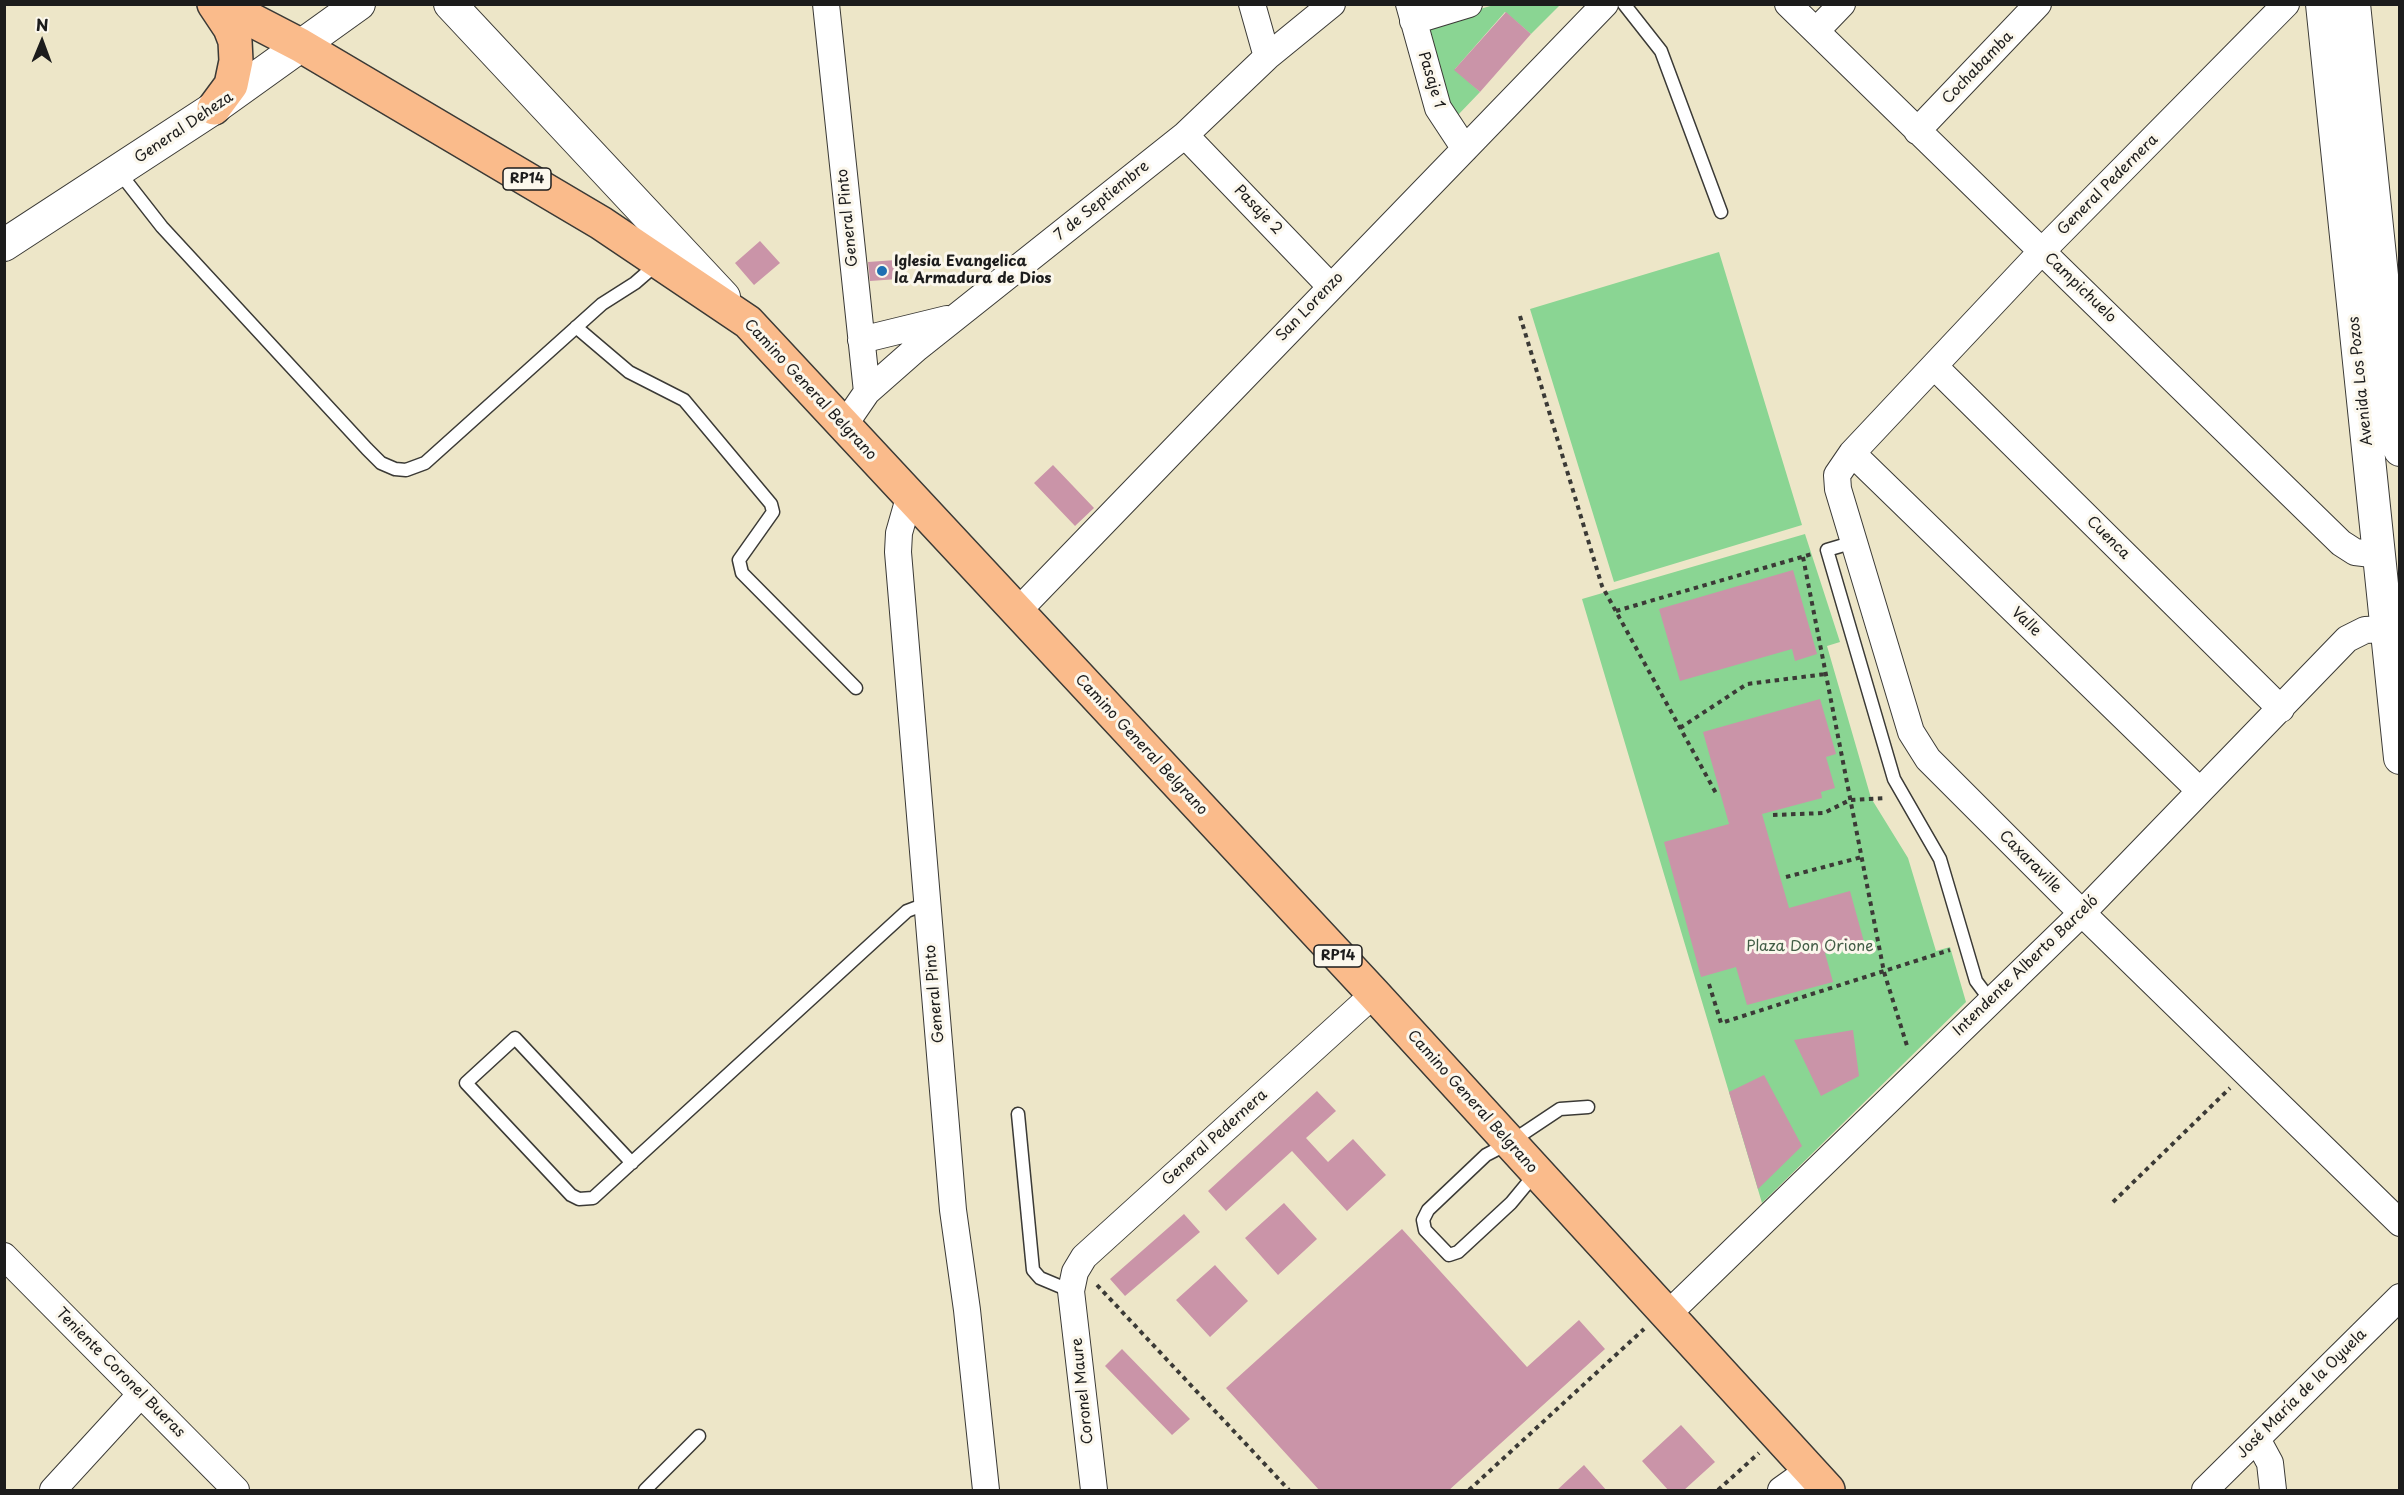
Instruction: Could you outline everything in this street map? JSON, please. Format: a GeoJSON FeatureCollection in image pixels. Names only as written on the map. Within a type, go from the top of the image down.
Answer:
{"type":"FeatureCollection","features":[{"type":"Feature","properties":{"kind":"main road"},"geometry":{"type":"LineString","coordinates":[[214,4],[230,28],[235,41],[236,61],[231,85],[214,108]]}},
{"type":"Feature","properties":{"kind":"main road","name":"RP14"},"geometry":{"type":"LineString","coordinates":[[221,4],[300,45],[601,223],[748,322]]}},
{"type":"Feature","properties":{"kind":"main road","name":"Camino General Belgrano"},"geometry":{"type":"LineString","coordinates":[[748,322],[845,424],[909,498],[1374,994],[1537,1173],[1656,1322],[1819,1480]]}},
{"type":"Feature","properties":{"kind":"street","name":"General Deheza"},"geometry":{"type":"LineString","coordinates":[[4,245],[214,108],[359,4]]}},
{"type":"Feature","properties":{"kind":"street","name":"Camino General Belgrano"},"geometry":{"type":"LineString","coordinates":[[450,4],[748,322]]}},
{"type":"Feature","properties":{"kind":"street","name":"General Pinto"},"geometry":{"type":"LineString","coordinates":[[826,4],[867,392]]}},
{"type":"Feature","properties":{"kind":"street"},"geometry":{"type":"LineString","coordinates":[[1252,4],[1267,57]]}},
{"type":"Feature","properties":{"kind":"street","name":"7 de Septiembre"},"geometry":{"type":"LineString","coordinates":[[867,392],[957,316],[1185,135],[1267,57],[1332,4]]}},
{"type":"Feature","properties":{"kind":"street"},"geometry":{"type":"LineString","coordinates":[[1411,13],[1469,4]]}},
{"type":"Feature","properties":{"kind":"street","name":"San Lorenzo"},"geometry":{"type":"LineString","coordinates":[[1017,612],[1605,4]]}},
{"type":"Feature","properties":{"kind":"street","name":"Campichuelo"},"geometry":{"type":"LineString","coordinates":[[1788,4],[2341,543],[2355,552],[2380,555]]}},
{"type":"Feature","properties":{"kind":"street"},"geometry":{"type":"LineString","coordinates":[[1816,31],[1842,4]]}},
{"type":"Feature","properties":{"kind":"street","name":"Cochabamba"},"geometry":{"type":"LineString","coordinates":[[1917,131],[2038,4]]}},
{"type":"Feature","properties":{"kind":"street","name":"General Pedernera"},"geometry":{"type":"LineString","coordinates":[[1837,475],[1852,453],[2042,251],[2286,4]]}},
{"type":"Feature","properties":{"kind":"street","name":"Avenida Los Pozos"},"geometry":{"type":"LineString","coordinates":[[2322,4],[2400,758]]}},
{"type":"Feature","properties":{"kind":"street","name":"Avenida Los Pozos"},"geometry":{"type":"LineString","coordinates":[[2354,4],[2400,450]]}},
{"type":"Feature","properties":{"kind":"street","name":"Pasaje 1"},"geometry":{"type":"LineString","coordinates":[[1411,13],[1438,108],[1465,149]]}},
{"type":"Feature","properties":{"kind":"street","name":"Pasaje 2"},"geometry":{"type":"LineString","coordinates":[[1185,135],[1330,286]]}},
{"type":"Feature","properties":{"kind":"street"},"geometry":{"type":"LineString","coordinates":[[861,340],[957,316]]}},
{"type":"Feature","properties":{"kind":"street","name":"Cuenca"},"geometry":{"type":"LineString","coordinates":[[1934,366],[2281,710]]}},
{"type":"Feature","properties":{"kind":"street"},"geometry":{"type":"LineString","coordinates":[[845,424],[867,392]]}},
{"type":"Feature","properties":{"kind":"street","name":"Valle"},"geometry":{"type":"LineString","coordinates":[[1852,453],[2200,791]]}},
{"type":"Feature","properties":{"kind":"street","name":"Caxaraville"},"geometry":{"type":"LineString","coordinates":[[1837,475],[1838,489],[1911,732],[1918,746],[1928,759],[2082,914],[2400,1223]]}},
{"type":"Feature","properties":{"kind":"street","name":"General Pinto"},"geometry":{"type":"LineString","coordinates":[[909,498],[899,533],[898,552],[953,1210],[967,1310],[986,1491]]}},
{"type":"Feature","properties":{"kind":"street","name":"Intendente Alberto Barceló"},"geometry":{"type":"LineString","coordinates":[[1656,1322],[2082,914],[2281,710],[2346,639],[2365,630],[2386,629]]}},
{"type":"Feature","properties":{"kind":"street","name":"General Pedernera"},"geometry":{"type":"LineString","coordinates":[[1082,1286],[1075,1272],[1084,1257],[1374,994]]}},
{"type":"Feature","properties":{"kind":"street","name":"Teniente Coronel Bueras"},"geometry":{"type":"LineString","coordinates":[[4,1256],[236,1491]]}},
{"type":"Feature","properties":{"kind":"street","name":"Coronel Maure"},"geometry":{"type":"LineString","coordinates":[[1082,1286],[1094,1491]]}},
{"type":"Feature","properties":{"kind":"street","name":"José María de la Oyuela"},"geometry":{"type":"LineString","coordinates":[[2205,1491],[2400,1297]]}},
{"type":"Feature","properties":{"kind":"street"},"geometry":{"type":"LineString","coordinates":[[53,1491],[141,1394]]}},
{"type":"Feature","properties":{"kind":"street"},"geometry":{"type":"LineString","coordinates":[[2257,1439],[2270,1463],[2273,1491]]}},
{"type":"Feature","properties":{"kind":"street"},"geometry":{"type":"LineString","coordinates":[[1781,1491],[1819,1480]]}},
{"type":"Feature","properties":{"kind":"lane"},"geometry":{"type":"LineString","coordinates":[[1624,4],[1661,51],[1721,212]]}},
{"type":"Feature","properties":{"kind":"lane"},"geometry":{"type":"LineString","coordinates":[[119,172],[162,227],[359,441],[381,463],[394,469],[406,470],[425,463],[602,304],[635,283],[659,262]]}},
{"type":"Feature","properties":{"kind":"lane"},"geometry":{"type":"LineString","coordinates":[[576,327],[629,372],[684,400],[771,504],[773,512],[739,560],[742,573],[856,688]]}},
{"type":"Feature","properties":{"kind":"lane"},"geometry":{"type":"LineString","coordinates":[[1854,542],[1827,550],[1894,778],[1940,859],[1976,981],[1991,1001]]}},
{"type":"Feature","properties":{"kind":"lane"},"geometry":{"type":"LineString","coordinates":[[632,1163],[515,1038],[466,1083],[571,1195],[579,1199],[593,1198],[632,1163],[907,911],[928,903]]}},
{"type":"Feature","properties":{"kind":"lane"},"geometry":{"type":"LineString","coordinates":[[1537,1173],[1511,1203],[1458,1252],[1449,1255],[1425,1230],[1423,1220],[1433,1205],[1486,1155],[1509,1143],[1560,1109],[1588,1107]]}},
{"type":"Feature","properties":{"kind":"lane"},"geometry":{"type":"LineString","coordinates":[[1018,1114],[1033,1270],[1040,1278],[1082,1286]]}},
{"type":"Feature","properties":{"kind":"lane"},"geometry":{"type":"LineString","coordinates":[[645,1491],[699,1436]]}},
{"type":"Feature","properties":{"kind":"path"},"geometry":{"type":"LineString","coordinates":[[1520,316],[1602,586],[1717,795]]}},
{"type":"Feature","properties":{"kind":"path"},"geometry":{"type":"LineString","coordinates":[[1616,611],[1827,550]]}},
{"type":"Feature","properties":{"kind":"path"},"geometry":{"type":"LineString","coordinates":[[1803,557],[1884,972],[1916,1074]]}},
{"type":"Feature","properties":{"kind":"path"},"geometry":{"type":"LineString","coordinates":[[1680,728],[1747,684],[1826,674]]}},
{"type":"Feature","properties":{"kind":"path"},"geometry":{"type":"LineString","coordinates":[[1773,815],[1824,813],[1850,800],[1904,797]]}},
{"type":"Feature","properties":{"kind":"path"},"geometry":{"type":"LineString","coordinates":[[1786,877],[1862,857]]}},
{"type":"Feature","properties":{"kind":"path"},"geometry":{"type":"LineString","coordinates":[[1709,984],[1721,1023],[1965,946]]}},
{"type":"Feature","properties":{"kind":"path"},"geometry":{"type":"LineString","coordinates":[[2113,1202],[2245,1072]]}},
{"type":"Feature","properties":{"kind":"path"},"geometry":{"type":"LineString","coordinates":[[1082,1286],[1289,1491]]}},
{"type":"Feature","properties":{"kind":"path"},"geometry":{"type":"LineString","coordinates":[[1469,1491],[1656,1322]]}},
{"type":"Feature","properties":{"kind":"path"},"geometry":{"type":"LineString","coordinates":[[1718,1491],[1759,1453]]}},
{"type":"Feature","properties":{"kind":"green space"},"geometry":{"type":"Polygon","coordinates":[[[1494,5],[1560,5],[1531,34],[1505,12],[1455,69],[1480,92],[1457,116],[1445,105],[1423,25],[1494,5]]]}},
{"type":"Feature","properties":{"kind":"green space"},"geometry":{"type":"Polygon","coordinates":[[[1719,252],[1802,525],[1614,582],[1530,309],[1719,252]]]}},
{"type":"Feature","properties":{"kind":"green space","name":"Plaza Don Orione"},"geometry":{"type":"Polygon","coordinates":[[[1805,534],[1840,642],[1827,646],[1871,798],[1908,858],[1936,951],[1950,947],[1966,1002],[1762,1203],[1582,599],[1805,534]]]}},
{"type":"Feature","properties":{"kind":"building"},"geometry":{"type":"Polygon","coordinates":[[[1506,12],[1531,34],[1480,92],[1454,70],[1506,12]]]}},
{"type":"Feature","properties":{"kind":"building"},"geometry":{"type":"Polygon","coordinates":[[[760,241],[780,263],[754,285],[735,263],[760,241]]]}},
{"type":"Feature","properties":{"kind":"building","name":"Iglesia Evangelica la Armadura de Dios"},"geometry":{"type":"Polygon","coordinates":[[[896,260],[898,279],[870,281],[868,262],[896,260]]]}},
{"type":"Feature","properties":{"kind":"building"},"geometry":{"type":"Polygon","coordinates":[[[1053,465],[1094,508],[1075,526],[1034,483],[1053,465]]]}},
{"type":"Feature","properties":{"kind":"building"},"geometry":{"type":"Polygon","coordinates":[[[1793,570],[1817,654],[1795,661],[1792,649],[1680,681],[1659,609],[1793,570]]]}},
{"type":"Feature","properties":{"kind":"building"},"geometry":{"type":"Polygon","coordinates":[[[1820,699],[1836,754],[1826,757],[1835,788],[1821,792],[1822,798],[1762,814],[1789,908],[1850,891],[1864,942],[1825,953],[1833,982],[1747,1005],[1736,967],[1701,977],[1664,842],[1729,824],[1703,732],[1820,699]]]}},
{"type":"Feature","properties":{"kind":"building"},"geometry":{"type":"Polygon","coordinates":[[[1853,1030],[1859,1076],[1821,1096],[1794,1040],[1853,1030]]]}},
{"type":"Feature","properties":{"kind":"building"},"geometry":{"type":"Polygon","coordinates":[[[1764,1075],[1802,1146],[1758,1189],[1729,1092],[1764,1075]]]}},
{"type":"Feature","properties":{"kind":"building"},"geometry":{"type":"Polygon","coordinates":[[[1317,1091],[1336,1111],[1306,1138],[1328,1162],[1353,1139],[1386,1175],[1347,1211],[1292,1151],[1226,1211],[1208,1191],[1317,1091]]]}},
{"type":"Feature","properties":{"kind":"building"},"geometry":{"type":"Polygon","coordinates":[[[1284,1203],[1317,1239],[1278,1275],[1245,1238],[1284,1203]]]}},
{"type":"Feature","properties":{"kind":"building"},"geometry":{"type":"Polygon","coordinates":[[[1184,1214],[1200,1232],[1125,1296],[1110,1279],[1184,1214]]]}},
{"type":"Feature","properties":{"kind":"building"},"geometry":{"type":"Polygon","coordinates":[[[1402,1229],[1527,1367],[1579,1320],[1605,1349],[1448,1491],[1320,1491],[1226,1388],[1402,1229]]]}},
{"type":"Feature","properties":{"kind":"building"},"geometry":{"type":"Polygon","coordinates":[[[1215,1265],[1248,1301],[1210,1337],[1176,1300],[1215,1265]]]}},
{"type":"Feature","properties":{"kind":"building"},"geometry":{"type":"Polygon","coordinates":[[[1122,1349],[1190,1419],[1172,1435],[1105,1366],[1122,1349]]]}},
{"type":"Feature","properties":{"kind":"building"},"geometry":{"type":"Polygon","coordinates":[[[1681,1425],[1715,1462],[1683,1491],[1669,1491],[1642,1461],[1681,1425]]]}},
{"type":"Feature","properties":{"kind":"building"},"geometry":{"type":"Polygon","coordinates":[[[1584,1465],[1607,1491],[1556,1491],[1584,1465]]]}},
{"type":"Feature","properties":{"kind":"place","name":"Iglesia Evangelica la Armadura de Dios"},"geometry":{"type":"Point","coordinates":[882,271]}}]}
